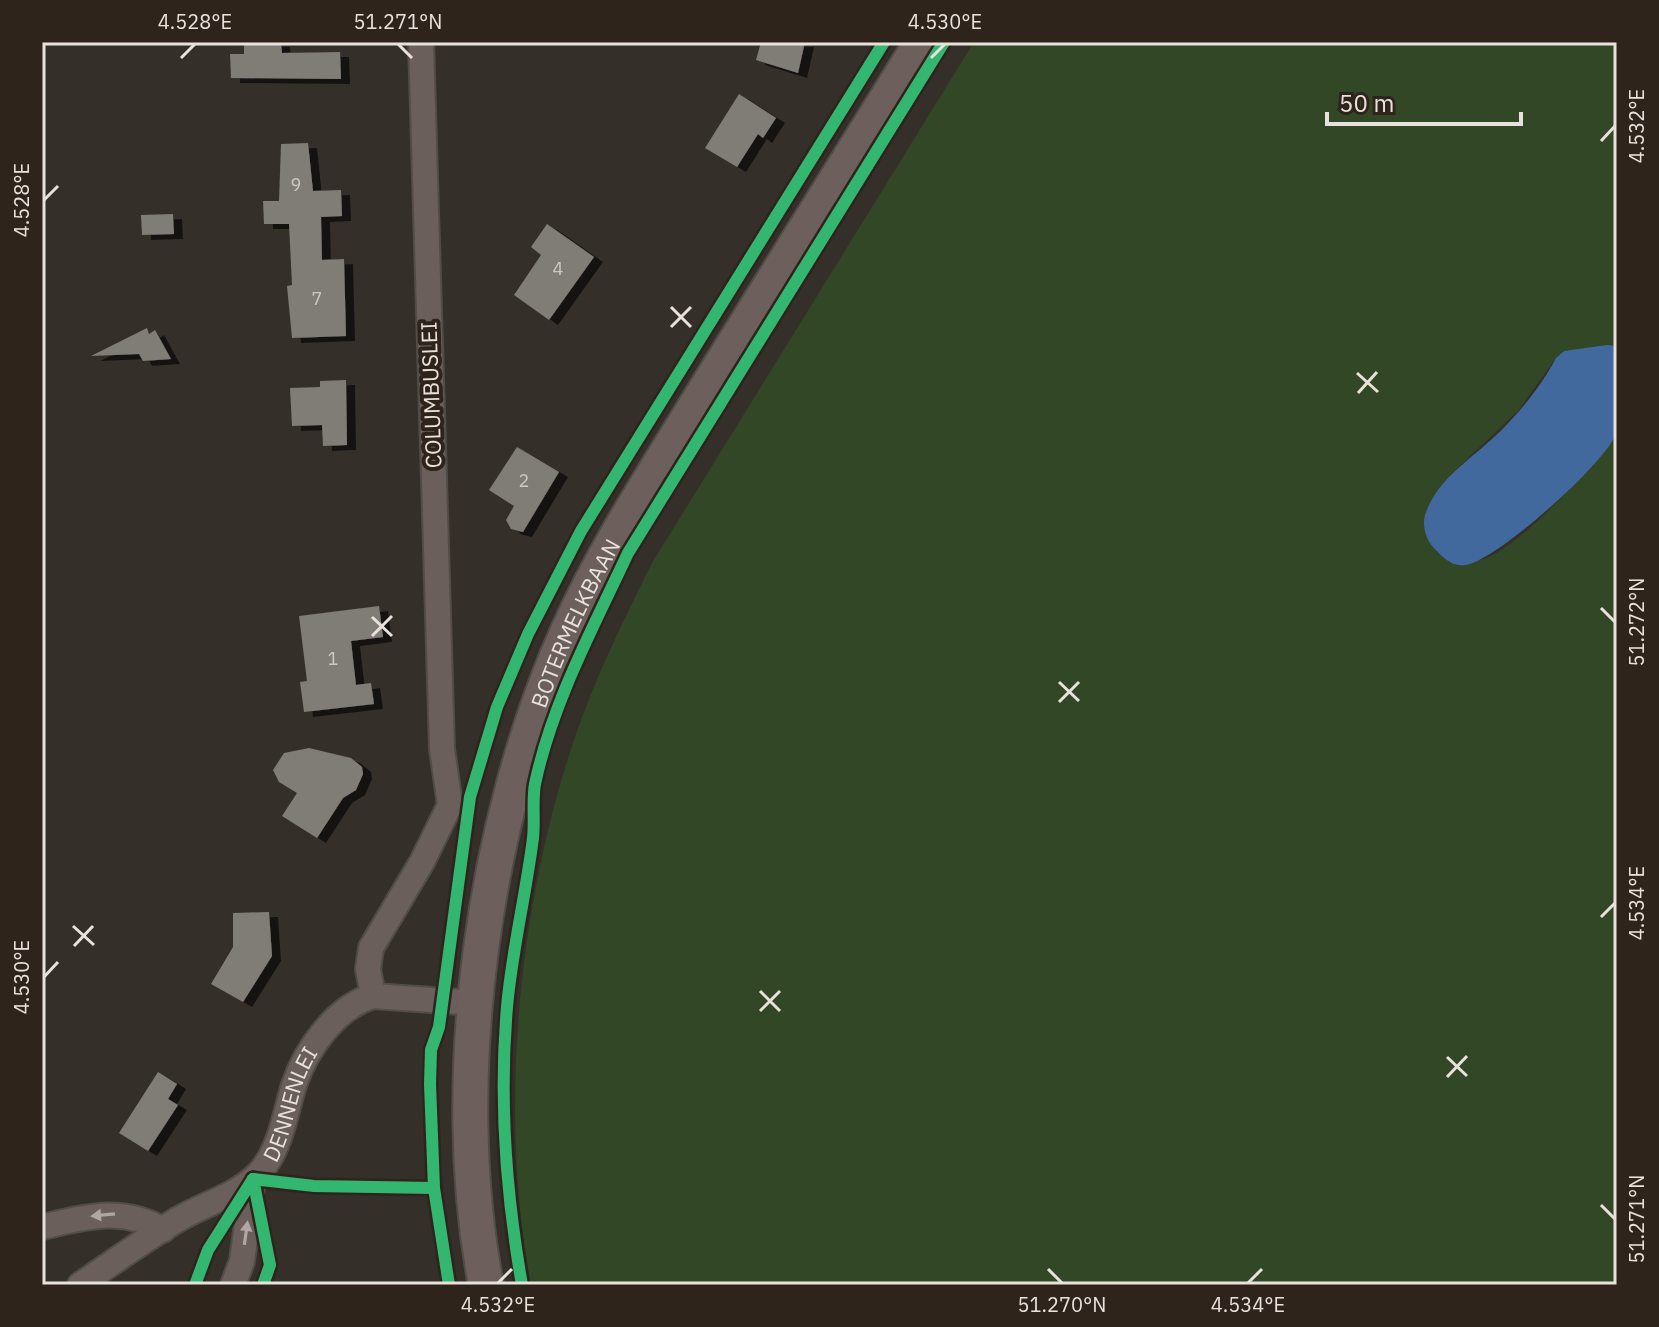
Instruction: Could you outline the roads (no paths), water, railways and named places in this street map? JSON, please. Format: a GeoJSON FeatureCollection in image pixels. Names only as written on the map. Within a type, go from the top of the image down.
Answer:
{"type":"FeatureCollection","features":[{"type":"Feature","properties":{"kind":"main road","name":"BOTERMELKBAAN"},"geometry":{"type":"LineString","coordinates":[[486,1285],[474,1191],[470,1084],[476,1003],[494,874],[509,805],[532,727],[567,633],[613,541],[922,42]]}},
{"type":"Feature","properties":{"kind":"street","name":"COLUMBUSLEI"},"geometry":{"type":"LineString","coordinates":[[373,996],[368,969],[371,948],[422,862],[450,805],[442,749],[421,42]]}},
{"type":"Feature","properties":{"kind":"street"},"geometry":{"type":"LineString","coordinates":[[373,996],[476,1003]]}},
{"type":"Feature","properties":{"kind":"street","name":"DENNENLEI"},"geometry":{"type":"LineString","coordinates":[[80,1285],[163,1230],[253,1179],[282,1135],[295,1082],[314,1045],[338,1016],[373,996]]}},
{"type":"Feature","properties":{"kind":"street"},"geometry":{"type":"LineString","coordinates":[[233,1285],[242,1261],[253,1179]]}},
{"type":"Feature","properties":{"kind":"street"},"geometry":{"type":"LineString","coordinates":[[42,1227],[107,1213],[139,1217],[163,1230]]}},
{"type":"Feature","properties":{"kind":"water"},"geometry":{"type":"Polygon","coordinates":[[[1617,346],[1620,400],[1617,431],[1610,445],[1550,508],[1500,547],[1480,560],[1465,565],[1444,558],[1431,545],[1424,528],[1425,515],[1437,492],[1454,472],[1510,421],[1564,351],[1617,346]]]}}]}
